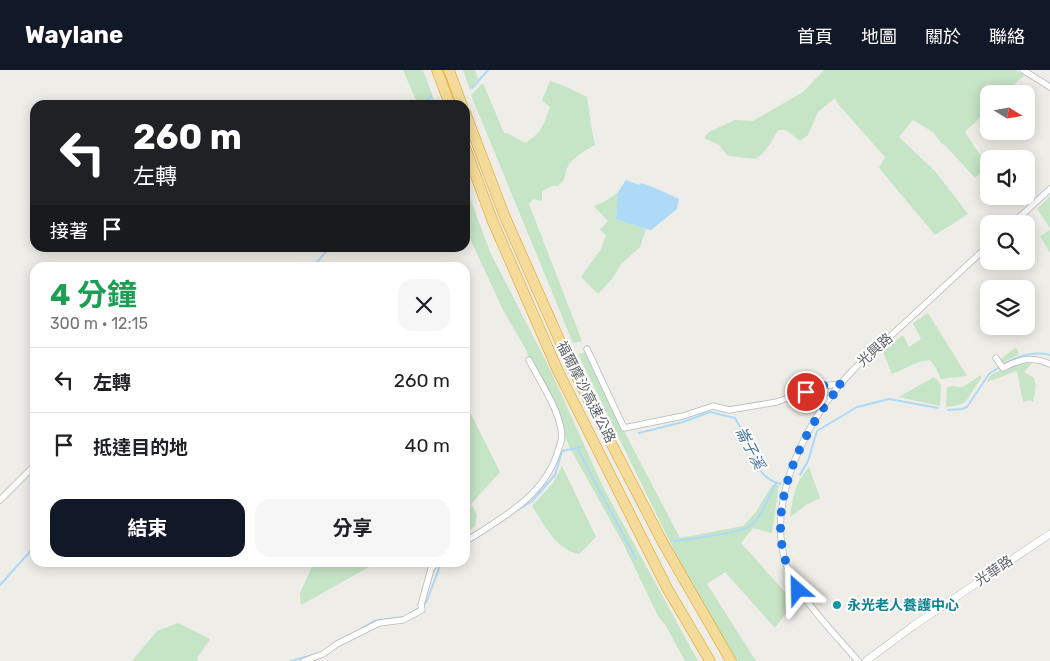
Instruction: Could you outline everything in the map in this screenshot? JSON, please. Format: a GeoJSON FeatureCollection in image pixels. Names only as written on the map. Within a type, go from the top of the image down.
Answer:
{"type":"FeatureCollection","features":[{"type":"Feature","properties":{"kind":"highway"},"geometry":{"type":"LineString","coordinates":[[437,70],[448,100]]}},
{"type":"Feature","properties":{"kind":"highway"},"geometry":{"type":"LineString","coordinates":[[449,70],[460,100]]}},
{"type":"Feature","properties":{"kind":"highway","name":"福爾摩沙高速公路"},"geometry":{"type":"LineString","coordinates":[[470,125],[505,217],[570,364],[663,543],[731,661]]}},
{"type":"Feature","properties":{"kind":"highway","name":"福爾摩沙高速公路"},"geometry":{"type":"LineString","coordinates":[[470,160],[493,222],[558,371],[667,588],[710,661]]}},
{"type":"Feature","properties":{"kind":"street"},"geometry":{"type":"LineString","coordinates":[[1023,70],[1050,87]]}},
{"type":"Feature","properties":{"kind":"street"},"geometry":{"type":"LineString","coordinates":[[1022,215],[1050,189]]}},
{"type":"Feature","properties":{"kind":"street","name":"光興路"},"geometry":{"type":"LineString","coordinates":[[858,661],[798,590],[787,565],[781,529],[781,510],[788,479],[804,440],[819,414],[854,369],[980,253]]}},
{"type":"Feature","properties":{"kind":"street"},"geometry":{"type":"LineString","coordinates":[[587,348],[624,428],[683,416],[713,406],[729,410],[777,402],[820,386],[842,384]]}},
{"type":"Feature","properties":{"kind":"street"},"geometry":{"type":"LineString","coordinates":[[996,358],[1003,368],[1015,362],[1038,359],[1050,364]]}},
{"type":"Feature","properties":{"kind":"street"},"geometry":{"type":"LineString","coordinates":[[470,539],[501,518],[542,484],[553,467],[562,440],[557,414],[529,360]]}},
{"type":"Feature","properties":{"kind":"street"},"geometry":{"type":"LineString","coordinates":[[0,500],[30,470]]}},
{"type":"Feature","properties":{"kind":"street","name":"光華路"},"geometry":{"type":"LineString","coordinates":[[866,661],[912,626],[1050,534]]}},
{"type":"Feature","properties":{"kind":"street"},"geometry":{"type":"LineString","coordinates":[[304,661],[323,654],[337,644],[379,624],[403,620],[422,610],[421,605],[433,567]]}},
{"type":"Feature","properties":{"kind":"green space"},"geometry":{"type":"Polygon","coordinates":[[[403,70],[423,70],[434,100],[416,100],[403,70]]]}},
{"type":"Feature","properties":{"kind":"green space"},"geometry":{"type":"Polygon","coordinates":[[[463,70],[475,70],[478,78],[470,90],[463,70]]]}},
{"type":"Feature","properties":{"kind":"green space"},"geometry":{"type":"Polygon","coordinates":[[[824,70],[1015,70],[1024,75],[1014,85],[980,85],[980,118],[965,132],[980,155],[980,174],[975,178],[933,132],[913,120],[899,137],[935,171],[968,214],[935,235],[879,168],[885,157],[838,104],[835,98],[818,112],[808,135],[800,141],[786,130],[778,130],[766,150],[756,159],[728,156],[719,145],[704,138],[709,132],[735,120],[753,121],[803,92],[824,70]]]}},
{"type":"Feature","properties":{"kind":"green space"},"geometry":{"type":"Polygon","coordinates":[[[550,81],[587,97],[595,145],[572,161],[567,168],[564,180],[558,186],[552,186],[542,191],[542,201],[533,199],[529,204],[582,341],[573,343],[471,95],[483,83],[504,133],[525,143],[538,132],[546,119],[550,107],[542,100],[550,81]]]}},
{"type":"Feature","properties":{"kind":"green space"},"geometry":{"type":"Polygon","coordinates":[[[618,192],[616,219],[646,229],[640,247],[621,264],[612,279],[598,294],[581,277],[601,249],[606,235],[600,230],[608,221],[594,206],[606,201],[618,192]]]}},
{"type":"Feature","properties":{"kind":"green space"},"geometry":{"type":"Polygon","coordinates":[[[1050,196],[1050,228],[1037,209],[1050,196]]]}},
{"type":"Feature","properties":{"kind":"green space"},"geometry":{"type":"Polygon","coordinates":[[[470,198],[490,252],[550,369],[604,489],[698,661],[685,661],[666,626],[658,616],[623,543],[570,448],[524,346],[504,312],[470,238],[470,198]]]}},
{"type":"Feature","properties":{"kind":"green space"},"geometry":{"type":"Polygon","coordinates":[[[1050,230],[1050,253],[1040,236],[1050,230]]]}},
{"type":"Feature","properties":{"kind":"green space"},"geometry":{"type":"Polygon","coordinates":[[[928,313],[967,376],[941,379],[930,360],[919,362],[892,374],[883,352],[903,335],[909,347],[921,339],[913,323],[928,313]]]}},
{"type":"Feature","properties":{"kind":"green space"},"geometry":{"type":"Polygon","coordinates":[[[1016,347],[1019,354],[1003,363],[1001,359],[1016,347]]]}},
{"type":"Feature","properties":{"kind":"green space"},"geometry":{"type":"Polygon","coordinates":[[[586,352],[625,433],[680,538],[743,526],[756,512],[772,485],[779,485],[772,533],[753,528],[741,543],[794,602],[775,628],[725,572],[707,584],[756,661],[736,661],[685,573],[578,354],[586,352]]]}},
{"type":"Feature","properties":{"kind":"green space"},"geometry":{"type":"Polygon","coordinates":[[[1024,362],[1033,362],[1024,372],[1034,378],[1036,386],[1033,402],[1029,400],[1023,402],[1017,371],[987,382],[990,376],[1000,370],[1002,372],[1024,362]]]}},
{"type":"Feature","properties":{"kind":"green space"},"geometry":{"type":"Polygon","coordinates":[[[981,375],[981,379],[965,402],[946,407],[947,387],[963,387],[981,375]]]}},
{"type":"Feature","properties":{"kind":"green space"},"geometry":{"type":"Polygon","coordinates":[[[934,377],[941,385],[940,406],[899,397],[934,377]]]}},
{"type":"Feature","properties":{"kind":"green space"},"geometry":{"type":"Polygon","coordinates":[[[470,412],[500,472],[471,504],[477,515],[475,526],[470,530],[470,412]]]}},
{"type":"Feature","properties":{"kind":"green space"},"geometry":{"type":"Polygon","coordinates":[[[562,466],[596,537],[579,554],[571,552],[557,542],[532,506],[553,483],[562,466]]]}},
{"type":"Feature","properties":{"kind":"green space"},"geometry":{"type":"Polygon","coordinates":[[[809,467],[820,498],[806,505],[790,517],[795,490],[809,467]]]}},
{"type":"Feature","properties":{"kind":"green space"},"geometry":{"type":"Polygon","coordinates":[[[312,567],[369,567],[301,605],[300,593],[312,567]]]}},
{"type":"Feature","properties":{"kind":"green space"},"geometry":{"type":"Polygon","coordinates":[[[178,623],[210,639],[197,658],[198,661],[132,661],[157,631],[178,623]]]}},
{"type":"Feature","properties":{"kind":"water"},"geometry":{"type":"Polygon","coordinates":[[[626,180],[639,185],[641,183],[679,199],[677,209],[651,230],[616,219],[618,192],[626,180]]]}},
{"type":"Feature","properties":{"kind":"waterway"},"geometry":{"type":"LineString","coordinates":[[472,88],[488,70]]}},
{"type":"Feature","properties":{"kind":"waterway"},"geometry":{"type":"LineString","coordinates":[[427,100],[431,96]]}},
{"type":"Feature","properties":{"kind":"waterway"},"geometry":{"type":"LineString","coordinates":[[317,262],[326,252]]}},
{"type":"Feature","properties":{"kind":"waterway"},"geometry":{"type":"LineString","coordinates":[[1006,363],[1027,354],[1050,355]]}},
{"type":"Feature","properties":{"kind":"waterway"},"geometry":{"type":"LineString","coordinates":[[948,410],[967,407],[989,374],[998,368]]}},
{"type":"Feature","properties":{"kind":"waterway"},"geometry":{"type":"LineString","coordinates":[[800,475],[808,461],[817,431],[857,407],[889,399],[938,408]]}},
{"type":"Feature","properties":{"kind":"waterway","name":"崙子溪"},"geometry":{"type":"LineString","coordinates":[[639,433],[683,422],[710,412],[735,418],[761,472],[766,477],[781,484]]}},
{"type":"Feature","properties":{"kind":"waterway"},"geometry":{"type":"LineString","coordinates":[[516,511],[532,501],[555,475],[562,451],[582,447]]}},
{"type":"Feature","properties":{"kind":"waterway","name":"崙子溪"},"geometry":{"type":"LineString","coordinates":[[577,448],[636,559]]}},
{"type":"Feature","properties":{"kind":"waterway","name":"崙子溪"},"geometry":{"type":"LineString","coordinates":[[674,541],[725,534],[750,526],[762,512],[776,483]]}},
{"type":"Feature","properties":{"kind":"waterway"},"geometry":{"type":"LineString","coordinates":[[0,585],[30,552]]}},
{"type":"Feature","properties":{"kind":"waterway"},"geometry":{"type":"LineString","coordinates":[[426,603],[440,567]]}},
{"type":"Feature","properties":{"kind":"waterway"},"geometry":{"type":"LineString","coordinates":[[410,613],[417,609]]}},
{"type":"Feature","properties":{"kind":"waterway"},"geometry":{"type":"LineString","coordinates":[[361,629],[374,621],[404,617]]}},
{"type":"Feature","properties":{"kind":"waterway"},"geometry":{"type":"LineString","coordinates":[[291,661],[313,655]]}},
{"type":"Feature","properties":{"kind":"place","name":"永光老人養護中心"},"geometry":{"type":"Point","coordinates":[837,605]}},
{"type":"Feature","properties":{"kind":"route"},"geometry":{"type":"LineString","coordinates":[[798,590],[783,551],[781,510],[784,494],[804,440],[819,414],[842,384],[820,386],[806,392]]}}]}
